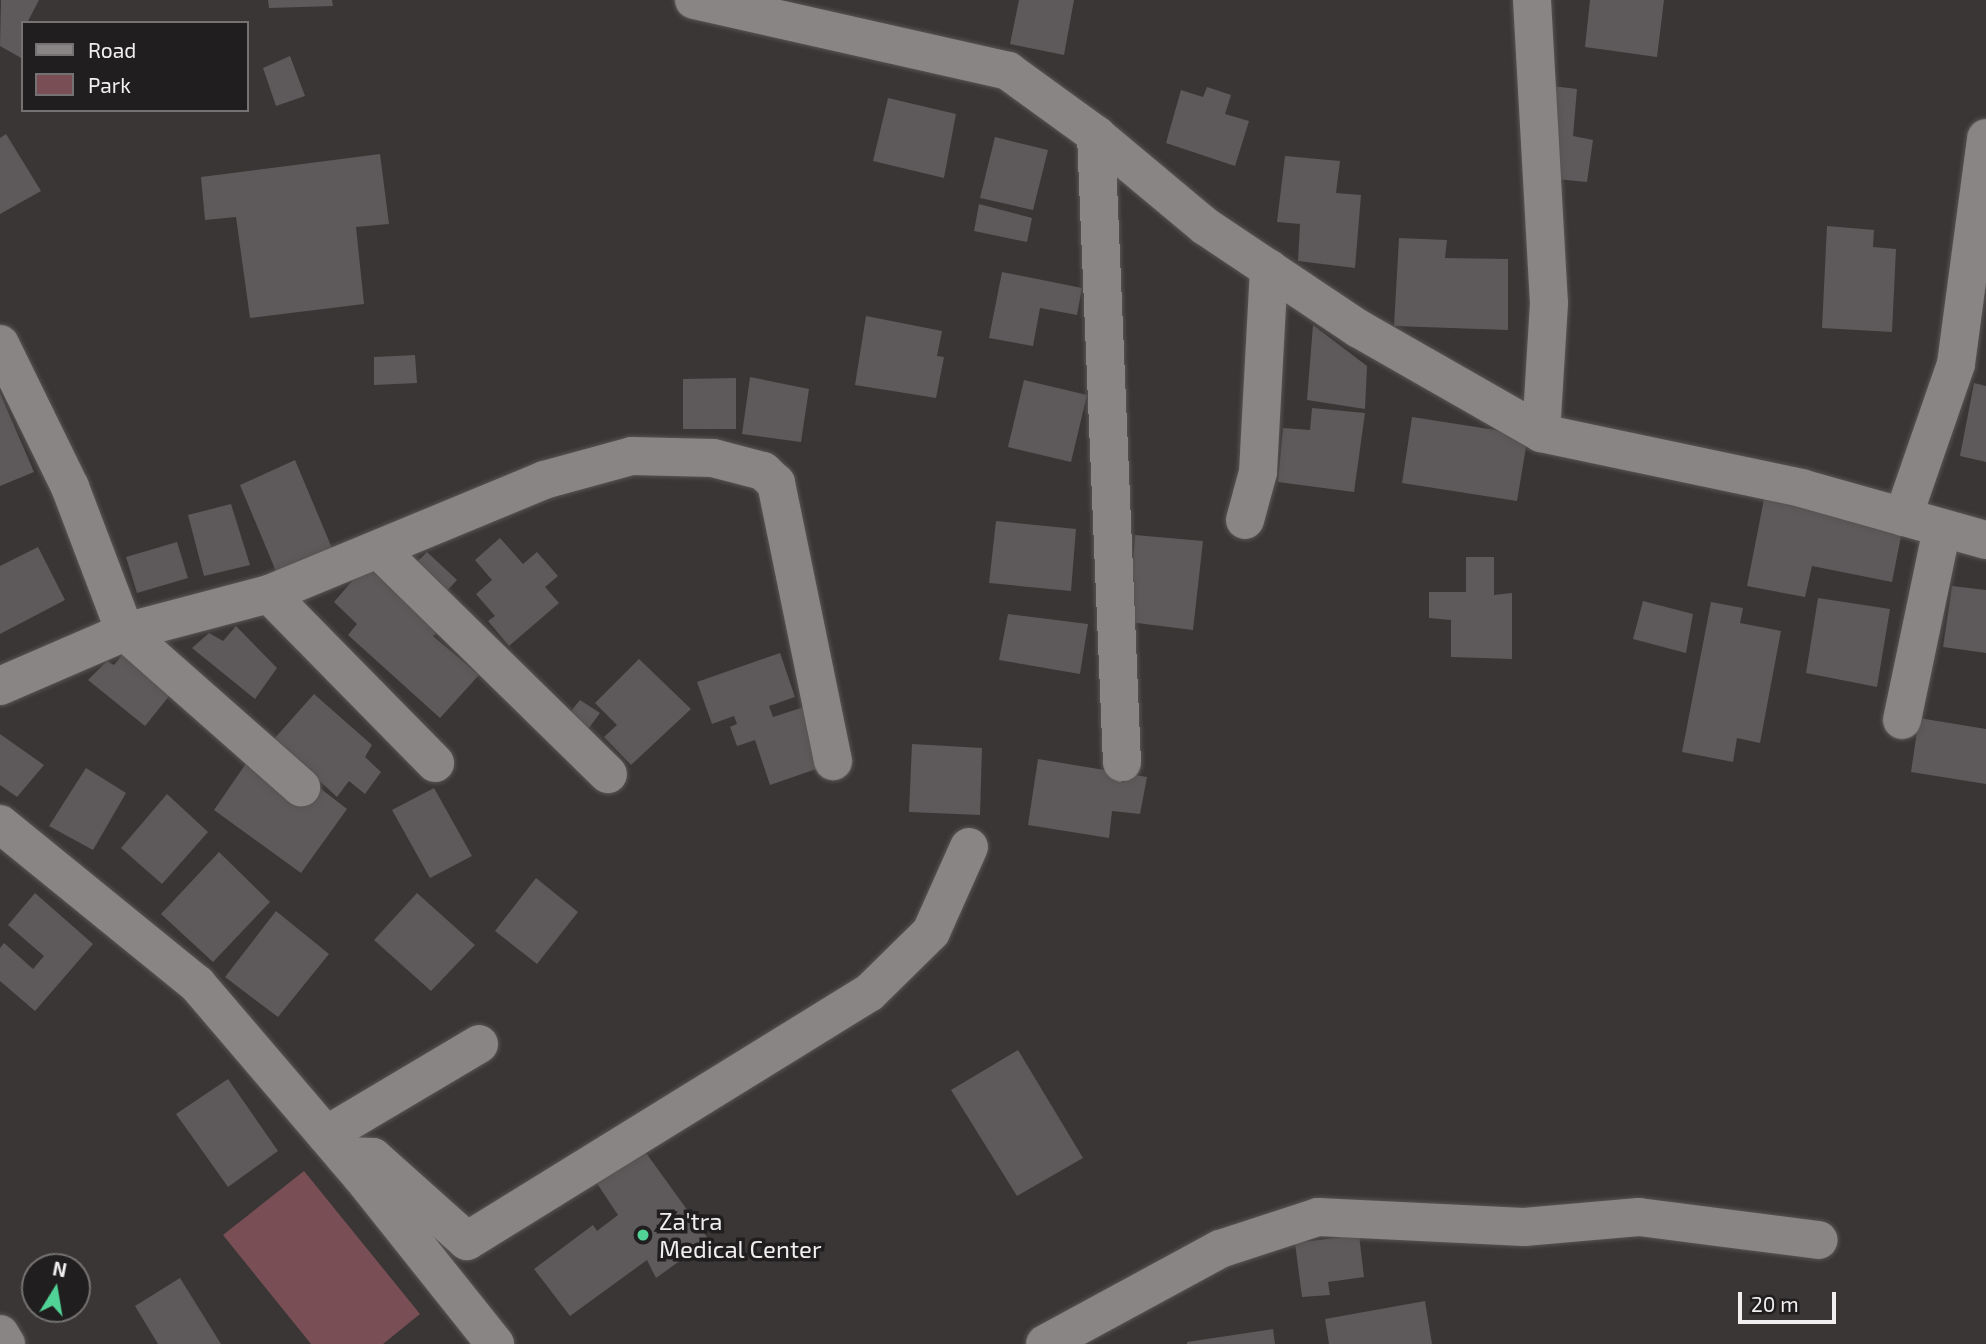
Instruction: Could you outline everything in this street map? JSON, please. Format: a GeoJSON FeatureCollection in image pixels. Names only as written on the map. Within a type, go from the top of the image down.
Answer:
{"type":"FeatureCollection","features":[{"type":"Feature","properties":{"kind":"street"},"geometry":{"type":"LineString","coordinates":[[694,0],[1008,71],[1096,135],[1205,226],[1359,329],[1541,433],[1801,488],[1986,540]]}},
{"type":"Feature","properties":{"kind":"street"},"geometry":{"type":"LineString","coordinates":[[1532,0],[1549,303],[1541,433]]}},
{"type":"Feature","properties":{"kind":"street"},"geometry":{"type":"LineString","coordinates":[[1096,135],[1122,762]]}},
{"type":"Feature","properties":{"kind":"street"},"geometry":{"type":"LineString","coordinates":[[1903,517],[1956,363],[1986,138]]}},
{"type":"Feature","properties":{"kind":"street"},"geometry":{"type":"LineString","coordinates":[[1245,520],[1258,472],[1269,268]]}},
{"type":"Feature","properties":{"kind":"street"},"geometry":{"type":"LineString","coordinates":[[0,344],[70,487],[125,632],[300,787]]}},
{"type":"Feature","properties":{"kind":"street"},"geometry":{"type":"LineString","coordinates":[[0,686],[125,632],[269,594],[380,551],[544,480],[632,456],[713,458],[764,471],[776,483],[833,761]]}},
{"type":"Feature","properties":{"kind":"street"},"geometry":{"type":"LineString","coordinates":[[1902,720],[1942,528]]}},
{"type":"Feature","properties":{"kind":"street"},"geometry":{"type":"LineString","coordinates":[[380,551],[608,774]]}},
{"type":"Feature","properties":{"kind":"street"},"geometry":{"type":"LineString","coordinates":[[269,594],[435,763]]}},
{"type":"Feature","properties":{"kind":"street"},"geometry":{"type":"LineString","coordinates":[[0,824],[197,984],[335,1145],[495,1344]]}},
{"type":"Feature","properties":{"kind":"street"},"geometry":{"type":"LineString","coordinates":[[335,1145],[373,1157],[467,1241],[869,993],[931,932],[969,847]]}},
{"type":"Feature","properties":{"kind":"street"},"geometry":{"type":"LineString","coordinates":[[335,1145],[479,1044]]}},
{"type":"Feature","properties":{"kind":"street"},"geometry":{"type":"LineString","coordinates":[[1045,1344],[1220,1249],[1318,1217],[1524,1227],[1639,1217],[1819,1240]]}},
{"type":"Feature","properties":{"kind":"street"},"geometry":{"type":"LineString","coordinates":[[0,1334],[6,1344]]}},
{"type":"Feature","properties":{"kind":"green space"},"geometry":{"type":"Polygon","coordinates":[[[304,1171],[420,1314],[383,1344],[311,1344],[223,1235],[304,1171]]]}},
{"type":"Feature","properties":{"kind":"building"},"geometry":{"type":"Polygon","coordinates":[[[1,0],[39,0],[28,21],[21,21],[21,58],[0,46],[1,0]]]}},
{"type":"Feature","properties":{"kind":"building"},"geometry":{"type":"Polygon","coordinates":[[[268,0],[332,0],[333,6],[269,8],[268,0]]]}},
{"type":"Feature","properties":{"kind":"building"},"geometry":{"type":"Polygon","coordinates":[[[1019,0],[1074,0],[1064,55],[1010,44],[1019,0]]]}},
{"type":"Feature","properties":{"kind":"building"},"geometry":{"type":"Polygon","coordinates":[[[1590,0],[1664,0],[1657,57],[1585,47],[1590,0]]]}},
{"type":"Feature","properties":{"kind":"building"},"geometry":{"type":"Polygon","coordinates":[[[290,56],[305,96],[276,106],[263,68],[290,56]]]}},
{"type":"Feature","properties":{"kind":"building"},"geometry":{"type":"Polygon","coordinates":[[[1552,86],[1577,89],[1573,136],[1593,140],[1587,182],[1545,178],[1552,86]]]}},
{"type":"Feature","properties":{"kind":"building"},"geometry":{"type":"Polygon","coordinates":[[[1207,87],[1231,95],[1225,114],[1249,121],[1235,166],[1166,143],[1181,90],[1203,97],[1207,87]]]}},
{"type":"Feature","properties":{"kind":"building"},"geometry":{"type":"Polygon","coordinates":[[[888,98],[956,114],[944,178],[873,161],[888,98]]]}},
{"type":"Feature","properties":{"kind":"building"},"geometry":{"type":"Polygon","coordinates":[[[6,134],[41,191],[0,214],[0,138],[6,134]]]}},
{"type":"Feature","properties":{"kind":"building"},"geometry":{"type":"Polygon","coordinates":[[[995,137],[1048,150],[1033,210],[980,198],[995,137]]]}},
{"type":"Feature","properties":{"kind":"building"},"geometry":{"type":"Polygon","coordinates":[[[380,154],[389,224],[356,227],[364,304],[250,318],[236,217],[205,220],[201,177],[380,154]]]}},
{"type":"Feature","properties":{"kind":"building"},"geometry":{"type":"Polygon","coordinates":[[[1285,156],[1340,161],[1336,193],[1361,195],[1355,268],[1298,261],[1300,224],[1277,222],[1285,156]]]}},
{"type":"Feature","properties":{"kind":"building"},"geometry":{"type":"Polygon","coordinates":[[[979,204],[1032,218],[1027,242],[974,231],[979,204]]]}},
{"type":"Feature","properties":{"kind":"building"},"geometry":{"type":"Polygon","coordinates":[[[1827,226],[1874,230],[1873,247],[1896,249],[1892,332],[1822,328],[1827,226]]]}},
{"type":"Feature","properties":{"kind":"building"},"geometry":{"type":"Polygon","coordinates":[[[1399,238],[1447,240],[1445,258],[1508,259],[1508,330],[1394,326],[1399,238]]]}},
{"type":"Feature","properties":{"kind":"building"},"geometry":{"type":"Polygon","coordinates":[[[1002,272],[1082,288],[1077,315],[1040,308],[1033,346],[989,338],[1002,272]]]}},
{"type":"Feature","properties":{"kind":"building"},"geometry":{"type":"Polygon","coordinates":[[[866,316],[942,331],[937,356],[944,357],[936,398],[855,385],[866,316]]]}},
{"type":"Feature","properties":{"kind":"building"},"geometry":{"type":"Polygon","coordinates":[[[1313,325],[1367,366],[1365,409],[1307,400],[1313,325]]]}},
{"type":"Feature","properties":{"kind":"building"},"geometry":{"type":"Polygon","coordinates":[[[415,355],[417,383],[374,385],[374,357],[415,355]]]}},
{"type":"Feature","properties":{"kind":"building"},"geometry":{"type":"Polygon","coordinates":[[[750,377],[809,389],[801,442],[742,434],[750,377]]]}},
{"type":"Feature","properties":{"kind":"building"},"geometry":{"type":"Polygon","coordinates":[[[736,378],[736,429],[683,429],[683,379],[736,378]]]}},
{"type":"Feature","properties":{"kind":"building"},"geometry":{"type":"Polygon","coordinates":[[[1024,380],[1087,395],[1071,462],[1008,447],[1024,380]]]}},
{"type":"Feature","properties":{"kind":"building"},"geometry":{"type":"Polygon","coordinates":[[[1974,383],[1986,386],[1986,462],[1960,456],[1974,383]]]}},
{"type":"Feature","properties":{"kind":"building"},"geometry":{"type":"Polygon","coordinates":[[[0,393],[34,472],[0,486],[0,393]]]}},
{"type":"Feature","properties":{"kind":"building"},"geometry":{"type":"Polygon","coordinates":[[[1312,408],[1365,413],[1354,492],[1278,482],[1283,428],[1310,430],[1312,408]]]}},
{"type":"Feature","properties":{"kind":"building"},"geometry":{"type":"Polygon","coordinates":[[[1412,417],[1528,435],[1517,501],[1402,483],[1412,417]]]}},
{"type":"Feature","properties":{"kind":"building"},"geometry":{"type":"Polygon","coordinates":[[[295,460],[337,560],[280,581],[240,485],[295,460]]]}},
{"type":"Feature","properties":{"kind":"building"},"geometry":{"type":"Polygon","coordinates":[[[1765,494],[1904,521],[1892,582],[1812,566],[1805,597],[1747,586],[1765,494]]]}},
{"type":"Feature","properties":{"kind":"building"},"geometry":{"type":"Polygon","coordinates":[[[231,504],[250,565],[204,576],[188,515],[231,504]]]}},
{"type":"Feature","properties":{"kind":"building"},"geometry":{"type":"Polygon","coordinates":[[[996,521],[1076,529],[1071,591],[989,583],[996,521]]]}},
{"type":"Feature","properties":{"kind":"building"},"geometry":{"type":"Polygon","coordinates":[[[1135,535],[1203,541],[1193,630],[1129,622],[1135,535]]]}},
{"type":"Feature","properties":{"kind":"building"},"geometry":{"type":"Polygon","coordinates":[[[500,538],[523,564],[537,552],[558,576],[545,587],[559,603],[509,646],[488,621],[495,616],[476,594],[492,580],[475,560],[500,538]]]}},
{"type":"Feature","properties":{"kind":"building"},"geometry":{"type":"Polygon","coordinates":[[[177,542],[188,578],[137,593],[126,557],[177,542]]]}},
{"type":"Feature","properties":{"kind":"building"},"geometry":{"type":"Polygon","coordinates":[[[38,547],[65,600],[0,634],[0,566],[38,547]]]}},
{"type":"Feature","properties":{"kind":"building"},"geometry":{"type":"Polygon","coordinates":[[[427,552],[457,580],[441,597],[411,568],[427,552]]]}},
{"type":"Feature","properties":{"kind":"building"},"geometry":{"type":"Polygon","coordinates":[[[1466,557],[1494,557],[1494,595],[1512,593],[1512,659],[1451,657],[1451,620],[1429,618],[1429,592],[1466,592],[1466,557]]]}},
{"type":"Feature","properties":{"kind":"building"},"geometry":{"type":"Polygon","coordinates":[[[366,565],[440,630],[433,636],[479,675],[440,718],[348,635],[357,624],[334,602],[366,565]]]}},
{"type":"Feature","properties":{"kind":"building"},"geometry":{"type":"Polygon","coordinates":[[[1952,586],[1986,590],[1986,653],[1943,647],[1952,586]]]}},
{"type":"Feature","properties":{"kind":"building"},"geometry":{"type":"Polygon","coordinates":[[[1818,598],[1890,609],[1877,687],[1806,673],[1818,598]]]}},
{"type":"Feature","properties":{"kind":"building"},"geometry":{"type":"Polygon","coordinates":[[[1643,601],[1693,614],[1686,653],[1633,639],[1643,601]]]}},
{"type":"Feature","properties":{"kind":"building"},"geometry":{"type":"Polygon","coordinates":[[[1711,602],[1743,608],[1740,623],[1781,631],[1760,743],[1737,738],[1733,762],[1682,752],[1711,602]]]}},
{"type":"Feature","properties":{"kind":"building"},"geometry":{"type":"Polygon","coordinates":[[[1008,614],[1088,624],[1080,674],[999,660],[1008,614]]]}},
{"type":"Feature","properties":{"kind":"building"},"geometry":{"type":"Polygon","coordinates":[[[236,626],[277,668],[255,699],[192,648],[209,633],[223,641],[236,626]]]}},
{"type":"Feature","properties":{"kind":"building"},"geometry":{"type":"Polygon","coordinates":[[[130,645],[178,685],[145,726],[88,680],[107,661],[114,665],[130,645]]]}},
{"type":"Feature","properties":{"kind":"building"},"geometry":{"type":"Polygon","coordinates":[[[780,653],[795,697],[769,706],[773,717],[804,707],[825,766],[770,785],[755,740],[737,746],[730,727],[737,724],[734,716],[712,724],[697,682],[780,653]]]}},
{"type":"Feature","properties":{"kind":"building"},"geometry":{"type":"Polygon","coordinates":[[[639,659],[691,709],[631,765],[604,737],[617,725],[595,703],[639,659]]]}},
{"type":"Feature","properties":{"kind":"building"},"geometry":{"type":"Polygon","coordinates":[[[314,694],[372,745],[365,757],[381,772],[365,794],[349,781],[337,797],[274,739],[314,694]]]}},
{"type":"Feature","properties":{"kind":"building"},"geometry":{"type":"Polygon","coordinates":[[[580,700],[600,713],[583,736],[563,721],[580,700]]]}},
{"type":"Feature","properties":{"kind":"building"},"geometry":{"type":"Polygon","coordinates":[[[1919,718],[1986,729],[1986,784],[1911,772],[1919,718]]]}},
{"type":"Feature","properties":{"kind":"building"},"geometry":{"type":"Polygon","coordinates":[[[0,734],[44,765],[17,797],[0,785],[0,734]]]}},
{"type":"Feature","properties":{"kind":"building"},"geometry":{"type":"Polygon","coordinates":[[[912,744],[982,748],[980,815],[909,812],[912,744]]]}},
{"type":"Feature","properties":{"kind":"building"},"geometry":{"type":"Polygon","coordinates":[[[1038,759],[1147,777],[1140,814],[1112,811],[1109,838],[1028,825],[1038,759]]]}},
{"type":"Feature","properties":{"kind":"building"},"geometry":{"type":"Polygon","coordinates":[[[247,762],[316,785],[347,809],[301,873],[214,810],[247,762]]]}},
{"type":"Feature","properties":{"kind":"building"},"geometry":{"type":"Polygon","coordinates":[[[86,768],[126,793],[93,850],[49,826],[86,768]]]}},
{"type":"Feature","properties":{"kind":"building"},"geometry":{"type":"Polygon","coordinates":[[[434,788],[472,856],[430,878],[392,810],[434,788]]]}},
{"type":"Feature","properties":{"kind":"building"},"geometry":{"type":"Polygon","coordinates":[[[167,794],[208,832],[162,884],[121,848],[167,794]]]}},
{"type":"Feature","properties":{"kind":"building"},"geometry":{"type":"Polygon","coordinates":[[[219,852],[270,902],[213,962],[161,914],[219,852]]]}},
{"type":"Feature","properties":{"kind":"building"},"geometry":{"type":"Polygon","coordinates":[[[536,878],[578,912],[537,964],[495,931],[536,878]]]}},
{"type":"Feature","properties":{"kind":"building"},"geometry":{"type":"Polygon","coordinates":[[[35,893],[93,944],[35,1011],[0,981],[0,948],[4,943],[33,969],[44,956],[8,925],[35,893]]]}},
{"type":"Feature","properties":{"kind":"building"},"geometry":{"type":"Polygon","coordinates":[[[417,893],[475,945],[431,991],[374,940],[417,893]]]}},
{"type":"Feature","properties":{"kind":"building"},"geometry":{"type":"Polygon","coordinates":[[[276,911],[329,954],[278,1017],[225,977],[276,911]]]}},
{"type":"Feature","properties":{"kind":"building"},"geometry":{"type":"Polygon","coordinates":[[[1018,1050],[1083,1158],[1017,1196],[951,1090],[1018,1050]]]}},
{"type":"Feature","properties":{"kind":"building"},"geometry":{"type":"Polygon","coordinates":[[[228,1079],[278,1151],[228,1187],[176,1114],[228,1079]]]}},
{"type":"Feature","properties":{"kind":"building","name":"Za'tra Medical Center"},"geometry":{"type":"Polygon","coordinates":[[[641,1146],[709,1240],[656,1278],[647,1260],[570,1316],[534,1269],[593,1225],[597,1231],[618,1215],[594,1179],[641,1146]]]}},
{"type":"Feature","properties":{"kind":"building"},"geometry":{"type":"Polygon","coordinates":[[[1359,1235],[1364,1277],[1328,1282],[1330,1295],[1302,1297],[1295,1243],[1359,1235]]]}},
{"type":"Feature","properties":{"kind":"building"},"geometry":{"type":"Polygon","coordinates":[[[180,1278],[221,1344],[158,1344],[135,1306],[180,1278]]]}},
{"type":"Feature","properties":{"kind":"building"},"geometry":{"type":"Polygon","coordinates":[[[1425,1301],[1432,1344],[1329,1344],[1325,1319],[1425,1301]]]}},
{"type":"Feature","properties":{"kind":"building"},"geometry":{"type":"Polygon","coordinates":[[[1273,1329],[1275,1344],[1187,1344],[1187,1342],[1273,1329]]]}},
{"type":"Feature","properties":{"kind":"place","name":"Za'tra Medical Center"},"geometry":{"type":"Point","coordinates":[643,1235]}}]}
